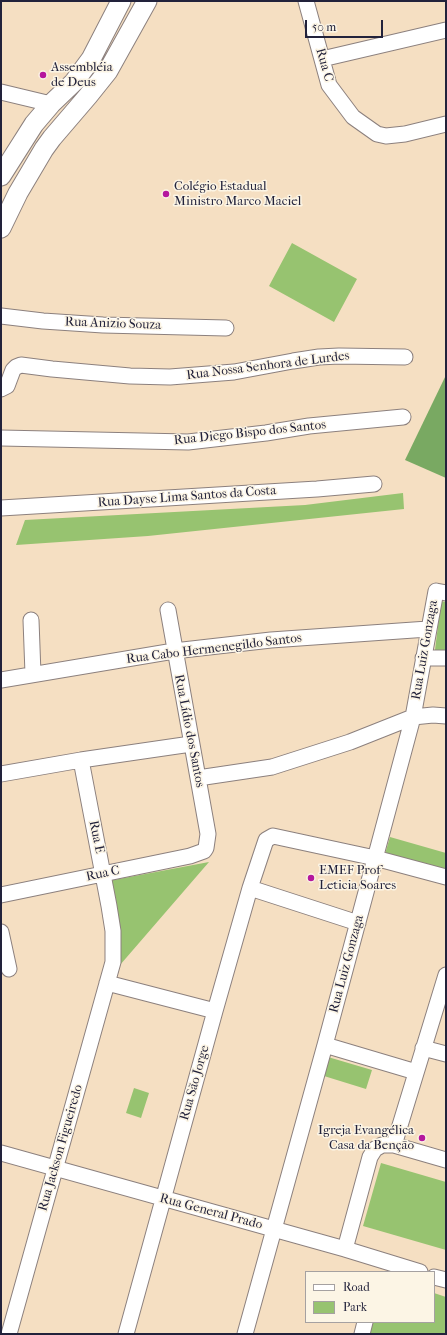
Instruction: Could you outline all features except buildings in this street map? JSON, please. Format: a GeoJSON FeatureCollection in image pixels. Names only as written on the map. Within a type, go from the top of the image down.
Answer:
{"type":"FeatureCollection","features":[{"type":"Feature","properties":{"kind":"main road"},"geometry":{"type":"LineString","coordinates":[[1,176],[34,124],[51,104],[74,82],[91,59],[121,1]]}},
{"type":"Feature","properties":{"kind":"main road"},"geometry":{"type":"LineString","coordinates":[[1,228],[18,193],[44,149],[108,71],[147,1]]}},
{"type":"Feature","properties":{"kind":"main road"},"geometry":{"type":"LineString","coordinates":[[91,59],[98,69],[108,71]]}},
{"type":"Feature","properties":{"kind":"main road"},"geometry":{"type":"LineString","coordinates":[[74,82],[81,82],[84,84],[87,89],[88,96]]}},
{"type":"Feature","properties":{"kind":"street","name":"Rua C"},"geometry":{"type":"LineString","coordinates":[[306,1],[329,85],[353,117],[377,134],[386,136],[393,136],[446,124]]}},
{"type":"Feature","properties":{"kind":"street"},"geometry":{"type":"LineString","coordinates":[[322,59],[446,30]]}},
{"type":"Feature","properties":{"kind":"street"},"geometry":{"type":"LineString","coordinates":[[1,92],[51,104]]}},
{"type":"Feature","properties":{"kind":"street","name":"Rua Anizio Souza"},"geometry":{"type":"LineString","coordinates":[[1,316],[43,321],[103,325],[226,328]]}},
{"type":"Feature","properties":{"kind":"street","name":"Rua Nossa Senhora de Lurdes"},"geometry":{"type":"LineString","coordinates":[[1,389],[7,386],[13,370],[21,365],[122,375],[170,377],[234,372],[293,360],[339,356],[405,357]]}},
{"type":"Feature","properties":{"kind":"street","name":"Rua Diego Bispo dos Santos"},"geometry":{"type":"LineString","coordinates":[[1,438],[188,442],[309,426],[403,417]]}},
{"type":"Feature","properties":{"kind":"street","name":"Rua Dayse Lima Santos da Costa"},"geometry":{"type":"LineString","coordinates":[[1,508],[317,489],[374,484]]}},
{"type":"Feature","properties":{"kind":"street","name":"Rua Luiz Gonzaga"},"geometry":{"type":"LineString","coordinates":[[245,1334],[325,1046],[413,717],[428,629],[441,592]]}},
{"type":"Feature","properties":{"kind":"street","name":"Rua Lídio dos Santos"},"geometry":{"type":"LineString","coordinates":[[168,610],[174,651],[208,834],[208,844],[204,851]]}},
{"type":"Feature","properties":{"kind":"street"},"geometry":{"type":"LineString","coordinates":[[31,620],[33,674]]}},
{"type":"Feature","properties":{"kind":"street","name":"Rua Cabo Hermenegildo Santos"},"geometry":{"type":"LineString","coordinates":[[1,680],[174,651],[271,640],[428,629]]}},
{"type":"Feature","properties":{"kind":"street"},"geometry":{"type":"LineString","coordinates":[[423,658],[446,658]]}},
{"type":"Feature","properties":{"kind":"street"},"geometry":{"type":"LineString","coordinates":[[198,778],[255,770],[290,762],[350,742],[413,717],[433,715],[446,716]]}},
{"type":"Feature","properties":{"kind":"street"},"geometry":{"type":"LineString","coordinates":[[1,774],[80,760],[191,744]]}},
{"type":"Feature","properties":{"kind":"street","name":"Rua E"},"geometry":{"type":"LineString","coordinates":[[80,760],[104,874],[112,931],[113,962]]}},
{"type":"Feature","properties":{"kind":"street","name":"Rua São Jorge"},"geometry":{"type":"LineString","coordinates":[[126,1334],[215,1011],[250,888],[264,845],[268,839],[273,836],[375,858]]}},
{"type":"Feature","properties":{"kind":"street","name":"Rua C"},"geometry":{"type":"LineString","coordinates":[[1,895],[190,856],[204,851]]}},
{"type":"Feature","properties":{"kind":"street"},"geometry":{"type":"LineString","coordinates":[[375,858],[446,877]]}},
{"type":"Feature","properties":{"kind":"street"},"geometry":{"type":"LineString","coordinates":[[250,888],[358,923]]}},
{"type":"Feature","properties":{"kind":"street"},"geometry":{"type":"LineString","coordinates":[[1,932],[9,969]]}},
{"type":"Feature","properties":{"kind":"street","name":"Rua Jackson Figueiredo"},"geometry":{"type":"LineString","coordinates":[[9,1334],[113,962]]}},
{"type":"Feature","properties":{"kind":"street"},"geometry":{"type":"LineString","coordinates":[[394,1145],[446,975]]}},
{"type":"Feature","properties":{"kind":"street"},"geometry":{"type":"LineString","coordinates":[[107,983],[215,1011]]}},
{"type":"Feature","properties":{"kind":"street"},"geometry":{"type":"LineString","coordinates":[[325,1046],[416,1072]]}},
{"type":"Feature","properties":{"kind":"street"},"geometry":{"type":"LineString","coordinates":[[423,1048],[446,1054]]}},
{"type":"Feature","properties":{"kind":"street"},"geometry":{"type":"LineString","coordinates":[[345,1249],[372,1152],[375,1148],[382,1145],[394,1145],[446,1160]]}},
{"type":"Feature","properties":{"kind":"street","name":"Rua General Prado"},"geometry":{"type":"LineString","coordinates":[[1,1153],[345,1249],[381,1266],[414,1271]]}},
{"type":"Feature","properties":{"kind":"street"},"geometry":{"type":"LineString","coordinates":[[435,1277],[446,1280]]}},
{"type":"Feature","properties":{"kind":"street"},"geometry":{"type":"LineString","coordinates":[[362,1334],[365,1323]]}},
{"type":"Feature","properties":{"kind":"green space"},"geometry":{"type":"Polygon","coordinates":[[[292,243],[357,279],[334,322],[269,286],[292,243]]]}},
{"type":"Feature","properties":{"kind":"green space"},"geometry":{"type":"Polygon","coordinates":[[[446,375],[446,478],[405,460],[446,375]]]}},
{"type":"Feature","properties":{"kind":"green space"},"geometry":{"type":"Polygon","coordinates":[[[403,493],[404,509],[148,536],[16,545],[25,520],[305,505],[403,493]]]}},
{"type":"Feature","properties":{"kind":"green space"},"geometry":{"type":"Polygon","coordinates":[[[441,601],[446,602],[446,650],[435,650],[441,601]]]}},
{"type":"Feature","properties":{"kind":"green space"},"geometry":{"type":"Polygon","coordinates":[[[390,837],[446,853],[446,872],[385,854],[390,837]]]}},
{"type":"Feature","properties":{"kind":"green space"},"geometry":{"type":"Polygon","coordinates":[[[209,862],[120,965],[108,881],[209,862]]]}},
{"type":"Feature","properties":{"kind":"green space"},"geometry":{"type":"Polygon","coordinates":[[[328,1057],[372,1070],[366,1089],[324,1076],[328,1057]]]}},
{"type":"Feature","properties":{"kind":"green space"},"geometry":{"type":"Polygon","coordinates":[[[134,1088],[149,1093],[141,1118],[126,1113],[134,1088]]]}},
{"type":"Feature","properties":{"kind":"green space"},"geometry":{"type":"Polygon","coordinates":[[[381,1163],[446,1182],[446,1250],[363,1226],[381,1163]]]}},
{"type":"Feature","properties":{"kind":"green space"},"geometry":{"type":"Polygon","coordinates":[[[435,1293],[446,1297],[446,1334],[369,1334],[373,1323],[435,1323],[435,1293]]]}},
{"type":"Feature","properties":{"kind":"place","name":"Assembléia de Deus"},"geometry":{"type":"Point","coordinates":[43,75]}},
{"type":"Feature","properties":{"kind":"place","name":"Colégio Estadual Ministro Marco Maciel"},"geometry":{"type":"Point","coordinates":[166,194]}},
{"type":"Feature","properties":{"kind":"place","name":"EMEF Prof Leticia Soares"},"geometry":{"type":"Point","coordinates":[311,878]}},
{"type":"Feature","properties":{"kind":"place","name":"Igreja Evangélica Casa da Benção"},"geometry":{"type":"Point","coordinates":[422,1138]}}]}
